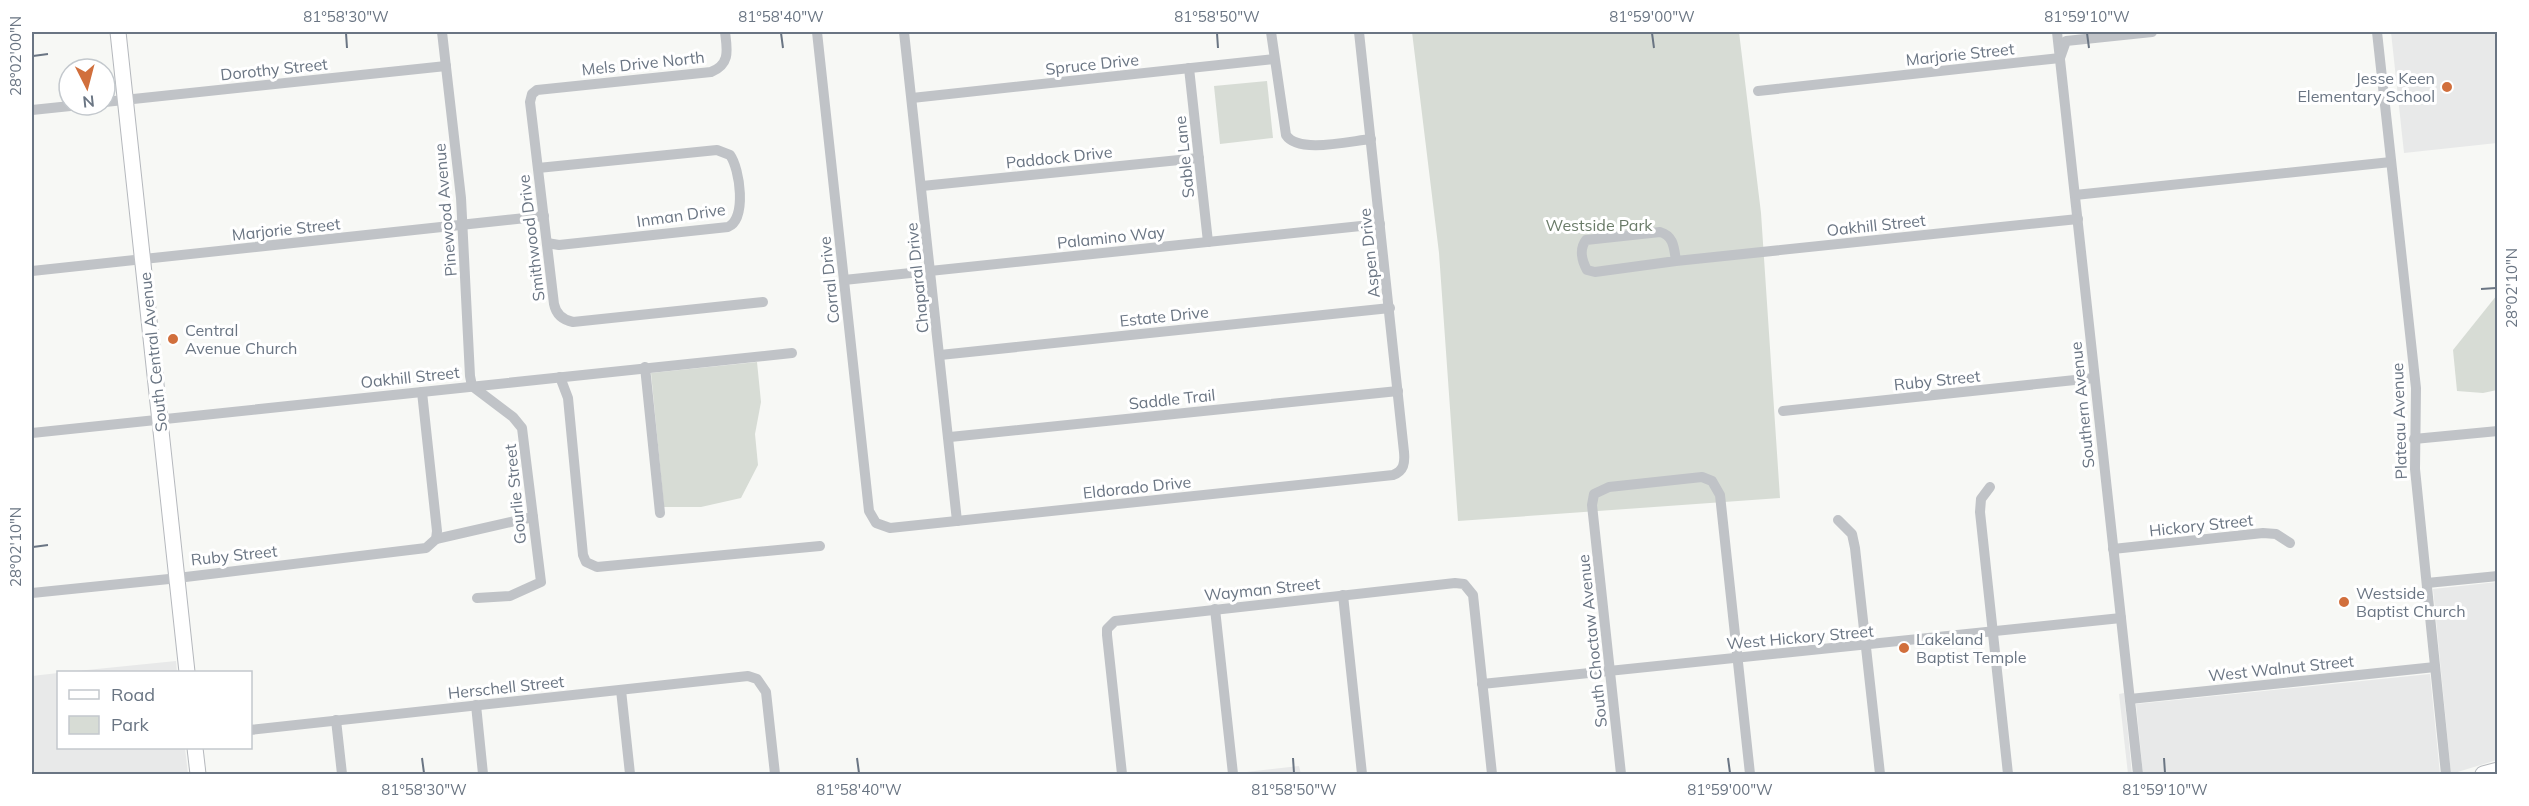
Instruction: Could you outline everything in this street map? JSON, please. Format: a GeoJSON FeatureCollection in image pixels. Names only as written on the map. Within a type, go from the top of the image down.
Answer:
{"type":"FeatureCollection","features":[{"type":"Feature","properties":{"kind":"street","name":"South Central Avenue"},"geometry":{"type":"LineString","coordinates":[[118,32],[187,671]]}},
{"type":"Feature","properties":{"kind":"street","name":"Pinewood Avenue"},"geometry":{"type":"LineString","coordinates":[[442,32],[463,225],[472,386]]}},
{"type":"Feature","properties":{"kind":"street","name":"Mels Drive North"},"geometry":{"type":"LineString","coordinates":[[532,94],[537,90],[711,72],[725,63],[728,54],[726,32]]}},
{"type":"Feature","properties":{"kind":"street","name":"Corral Drive"},"geometry":{"type":"LineString","coordinates":[[817,32],[869,511],[876,523]]}},
{"type":"Feature","properties":{"kind":"street","name":"Chaparal Drive"},"geometry":{"type":"LineString","coordinates":[[904,32],[950,437],[957,521]]}},
{"type":"Feature","properties":{"kind":"street"},"geometry":{"type":"LineString","coordinates":[[1271,32],[1286,135],[1290,141],[1303,146],[1371,139]]}},
{"type":"Feature","properties":{"kind":"street","name":"Aspen Drive"},"geometry":{"type":"LineString","coordinates":[[1359,32],[1405,462],[1400,471]]}},
{"type":"Feature","properties":{"kind":"street","name":"Southern Avenue"},"geometry":{"type":"LineString","coordinates":[[2057,32],[2138,774]]}},
{"type":"Feature","properties":{"kind":"street"},"geometry":{"type":"LineString","coordinates":[[2060,58],[2066,41],[2152,32]]}},
{"type":"Feature","properties":{"kind":"street","name":"Plateau Avenue"},"geometry":{"type":"LineString","coordinates":[[2377,32],[2416,388],[2415,469],[2445,774]]}},
{"type":"Feature","properties":{"kind":"street","name":"Spruce Drive"},"geometry":{"type":"LineString","coordinates":[[912,98],[1274,58]]}},
{"type":"Feature","properties":{"kind":"street","name":"Marjorie Street"},"geometry":{"type":"LineString","coordinates":[[1758,91],[2060,58]]}},
{"type":"Feature","properties":{"kind":"street","name":"Dorothy Street"},"geometry":{"type":"LineString","coordinates":[[117,101],[446,66]]}},
{"type":"Feature","properties":{"kind":"street","name":"Sable Lane"},"geometry":{"type":"LineString","coordinates":[[1189,68],[1208,242]]}},
{"type":"Feature","properties":{"kind":"street","name":"Smithwood Drive"},"geometry":{"type":"LineString","coordinates":[[532,94],[530,102],[555,310],[561,317],[573,322],[763,302]]}},
{"type":"Feature","properties":{"kind":"street"},"geometry":{"type":"LineString","coordinates":[[32,110],[57,107]]}},
{"type":"Feature","properties":{"kind":"street","name":"Inman Drive"},"geometry":{"type":"LineString","coordinates":[[538,168],[717,150],[730,155],[736,166],[740,212],[738,220],[728,227],[559,245],[547,243]]}},
{"type":"Feature","properties":{"kind":"street","name":"Paddock Drive"},"geometry":{"type":"LineString","coordinates":[[922,186],[1199,158]]}},
{"type":"Feature","properties":{"kind":"street"},"geometry":{"type":"LineString","coordinates":[[2075,195],[2391,162]]}},
{"type":"Feature","properties":{"kind":"street","name":"Marjorie Street"},"geometry":{"type":"LineString","coordinates":[[32,271],[544,216]]}},
{"type":"Feature","properties":{"kind":"street","name":"Oakhill Street"},"geometry":{"type":"LineString","coordinates":[[1676,261],[1670,237],[1660,232],[1586,240],[1581,248],[1585,267],[1590,272],[2078,219]]}},
{"type":"Feature","properties":{"kind":"street","name":"Palamino Way"},"geometry":{"type":"LineString","coordinates":[[844,280],[1380,224]]}},
{"type":"Feature","properties":{"kind":"street","name":"Estate Drive"},"geometry":{"type":"LineString","coordinates":[[940,355],[1390,308]]}},
{"type":"Feature","properties":{"kind":"street","name":"Oakhill Street"},"geometry":{"type":"LineString","coordinates":[[32,432],[792,353]]}},
{"type":"Feature","properties":{"kind":"street"},"geometry":{"type":"LineString","coordinates":[[645,367],[660,513]]}},
{"type":"Feature","properties":{"kind":"street"},"geometry":{"type":"LineString","coordinates":[[560,377],[568,398],[583,555],[591,566],[820,546]]}},
{"type":"Feature","properties":{"kind":"street","name":"Ruby Street"},"geometry":{"type":"LineString","coordinates":[[1783,411],[2094,378]]}},
{"type":"Feature","properties":{"kind":"street","name":"Gourlie Street"},"geometry":{"type":"LineString","coordinates":[[472,386],[513,417],[522,428],[541,582],[510,596],[477,598]]}},
{"type":"Feature","properties":{"kind":"street","name":"Saddle Trail"},"geometry":{"type":"LineString","coordinates":[[950,437],[1398,391]]}},
{"type":"Feature","properties":{"kind":"street"},"geometry":{"type":"LineString","coordinates":[[422,392],[436,539]]}},
{"type":"Feature","properties":{"kind":"street"},"geometry":{"type":"LineString","coordinates":[[2414,439],[2498,431]]}},
{"type":"Feature","properties":{"kind":"street","name":"Eldorado Drive"},"geometry":{"type":"LineString","coordinates":[[876,523],[890,528],[1393,475],[1400,471]]}},
{"type":"Feature","properties":{"kind":"street","name":"South Choctaw Avenue"},"geometry":{"type":"LineString","coordinates":[[1621,774],[1592,505],[1594,494],[1609,487],[1702,477],[1712,481],[1721,500],[1738,657]]}},
{"type":"Feature","properties":{"kind":"street"},"geometry":{"type":"LineString","coordinates":[[1990,487],[1981,499],[1980,512],[2008,774]]}},
{"type":"Feature","properties":{"kind":"street","name":"Ruby Street"},"geometry":{"type":"LineString","coordinates":[[32,593],[422,550],[436,539],[533,517]]}},
{"type":"Feature","properties":{"kind":"street"},"geometry":{"type":"LineString","coordinates":[[1838,520],[1852,534],[1856,548],[1880,774]]}},
{"type":"Feature","properties":{"kind":"street","name":"Hickory Street"},"geometry":{"type":"LineString","coordinates":[[2114,549],[2263,533],[2276,534],[2290,543]]}},
{"type":"Feature","properties":{"kind":"street"},"geometry":{"type":"LineString","coordinates":[[2427,583],[2498,576]]}},
{"type":"Feature","properties":{"kind":"street","name":"Wayman Street"},"geometry":{"type":"LineString","coordinates":[[1122,774],[1107,634],[1107,629],[1115,621],[1455,583],[1464,584],[1473,595],[1482,684]]}},
{"type":"Feature","properties":{"kind":"street"},"geometry":{"type":"LineString","coordinates":[[1343,595],[1362,774]]}},
{"type":"Feature","properties":{"kind":"street"},"geometry":{"type":"LineString","coordinates":[[1215,609],[1233,774]]}},
{"type":"Feature","properties":{"kind":"street","name":"West Hickory Street"},"geometry":{"type":"LineString","coordinates":[[1482,684],[2121,618]]}},
{"type":"Feature","properties":{"kind":"street"},"geometry":{"type":"LineString","coordinates":[[1738,657],[1750,774]]}},
{"type":"Feature","properties":{"kind":"street","name":"West Walnut Street"},"geometry":{"type":"LineString","coordinates":[[2130,699],[2435,667]]}},
{"type":"Feature","properties":{"kind":"street","name":"Herschell Street"},"geometry":{"type":"LineString","coordinates":[[252,730],[748,676],[757,679],[766,692],[775,774]]}},
{"type":"Feature","properties":{"kind":"street"},"geometry":{"type":"LineString","coordinates":[[1482,684],[1492,774]]}},
{"type":"Feature","properties":{"kind":"street"},"geometry":{"type":"LineString","coordinates":[[621,690],[630,774]]}},
{"type":"Feature","properties":{"kind":"street"},"geometry":{"type":"LineString","coordinates":[[476,705],[483,774]]}},
{"type":"Feature","properties":{"kind":"street"},"geometry":{"type":"LineString","coordinates":[[336,720],[342,774]]}},
{"type":"Feature","properties":{"kind":"street"},"geometry":{"type":"LineString","coordinates":[[195,749],[198,774]]}},
{"type":"Feature","properties":{"kind":"street"},"geometry":{"type":"LineString","coordinates":[[2483,774],[2498,770]]}},
{"type":"Feature","properties":{"kind":"shaded area","name":"Jesse Keen Elementary School"},"geometry":{"type":"Polygon","coordinates":[[[2391,32],[2497,32],[2497,143],[2404,153],[2391,32]]]}},
{"type":"Feature","properties":{"kind":"shaded area"},"geometry":{"type":"Polygon","coordinates":[[[2497,582],[2497,760],[2451,774],[2433,589],[2497,582]]]}},
{"type":"Feature","properties":{"kind":"shaded area"},"geometry":{"type":"Polygon","coordinates":[[[176,661],[177,671],[77,671],[176,661]]]}},
{"type":"Feature","properties":{"kind":"shaded area"},"geometry":{"type":"Polygon","coordinates":[[[57,673],[57,749],[185,749],[188,774],[32,774],[32,676],[57,673]]]}},
{"type":"Feature","properties":{"kind":"shaded area"},"geometry":{"type":"Polygon","coordinates":[[[2430,674],[2440,774],[2143,774],[2136,704],[2430,674]]]}},
{"type":"Feature","properties":{"kind":"shaded area"},"geometry":{"type":"Polygon","coordinates":[[[2124,693],[2132,774],[2128,774],[2119,694],[2124,693]]]}},
{"type":"Feature","properties":{"kind":"shaded area"},"geometry":{"type":"Polygon","coordinates":[[[1299,766],[1301,774],[1238,773],[1299,766]]]}},
{"type":"Feature","properties":{"kind":"green space","name":"Westside Park"},"geometry":{"type":"Polygon","coordinates":[[[1412,32],[1739,32],[1761,213],[1780,498],[1458,521],[1439,253],[1412,32]]]}},
{"type":"Feature","properties":{"kind":"green space"},"geometry":{"type":"Polygon","coordinates":[[[1267,81],[1273,138],[1220,144],[1214,86],[1267,81]]]}},
{"type":"Feature","properties":{"kind":"green space"},"geometry":{"type":"Polygon","coordinates":[[[2497,295],[2497,390],[2483,393],[2457,391],[2453,350],[2497,295]]]}},
{"type":"Feature","properties":{"kind":"green space"},"geometry":{"type":"Polygon","coordinates":[[[757,362],[761,402],[755,434],[758,465],[741,498],[701,507],[664,507],[651,373],[757,362]]]}},
{"type":"Feature","properties":{"kind":"place","name":"Jesse Keen Elementary School"},"geometry":{"type":"Point","coordinates":[2447,87]}},
{"type":"Feature","properties":{"kind":"place","name":"Central Avenue Church"},"geometry":{"type":"Point","coordinates":[173,339]}},
{"type":"Feature","properties":{"kind":"place","name":"Westside Baptist Church"},"geometry":{"type":"Point","coordinates":[2344,602]}},
{"type":"Feature","properties":{"kind":"place","name":"Lakeland Baptist Temple"},"geometry":{"type":"Point","coordinates":[1904,648]}}]}
